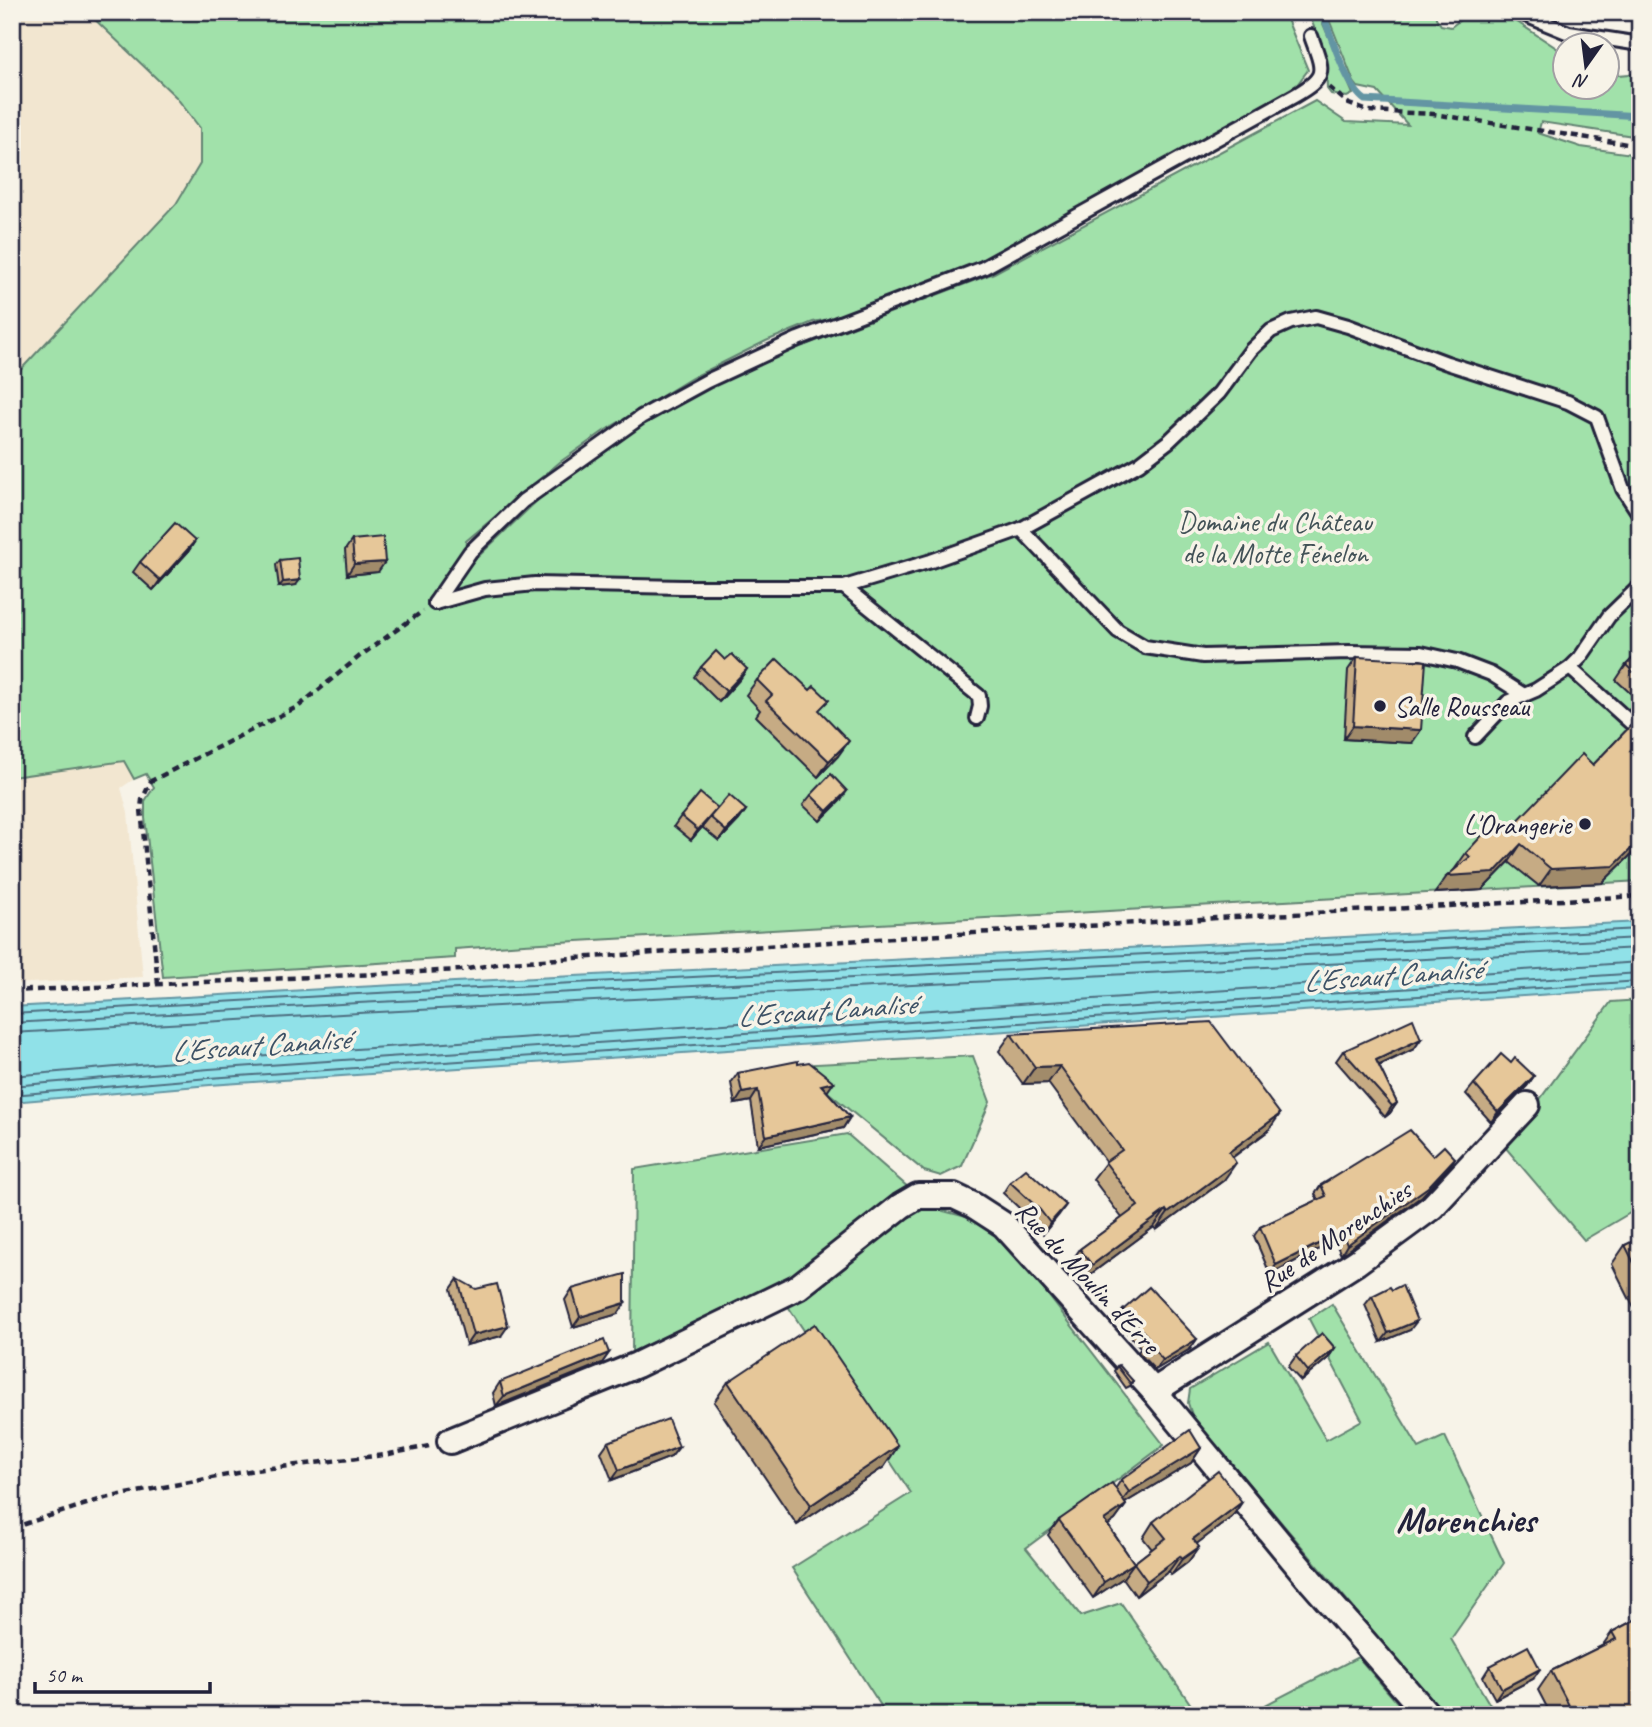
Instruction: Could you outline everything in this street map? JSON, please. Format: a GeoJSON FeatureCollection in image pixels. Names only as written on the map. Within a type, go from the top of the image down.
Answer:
{"type":"FeatureCollection","features":[{"type":"Feature","properties":{"kind":"street","name":"Rue de Morenchies"},"geometry":{"type":"LineString","coordinates":[[1154,1391],[1357,1262],[1432,1207],[1527,1105]]}},
{"type":"Feature","properties":{"kind":"street","name":"Rue du Moulin d'Erre"},"geometry":{"type":"LineString","coordinates":[[450,1441],[637,1365],[798,1287],[901,1206],[918,1196],[954,1196],[1004,1225],[1154,1391],[1310,1580],[1428,1715]]}},
{"type":"Feature","properties":{"kind":"lane"},"geometry":{"type":"LineString","coordinates":[[1518,12],[1569,33],[1640,44]]}},
{"type":"Feature","properties":{"kind":"lane"},"geometry":{"type":"LineString","coordinates":[[435,603],[470,552],[523,501],[641,417],[707,381],[798,339],[983,268],[1317,83],[1321,64],[1311,36]]}},
{"type":"Feature","properties":{"kind":"lane"},"geometry":{"type":"LineString","coordinates":[[435,603],[485,589],[535,584],[845,586],[932,561],[1021,529],[1139,464],[1169,441],[1219,393],[1251,350],[1271,331],[1291,322],[1316,317],[1348,326],[1460,368],[1568,402],[1597,417],[1623,489],[1640,515]]}},
{"type":"Feature","properties":{"kind":"lane"},"geometry":{"type":"LineString","coordinates":[[1021,529],[1118,631],[1145,647],[1203,656],[1421,653],[1457,661],[1491,674],[1524,695]]}},
{"type":"Feature","properties":{"kind":"lane"},"geometry":{"type":"LineString","coordinates":[[845,586],[979,696],[977,718]]}},
{"type":"Feature","properties":{"kind":"lane"},"geometry":{"type":"LineString","coordinates":[[1475,737],[1507,702],[1536,690],[1570,668],[1580,658],[1609,615],[1640,586]]}},
{"type":"Feature","properties":{"kind":"lane"},"geometry":{"type":"LineString","coordinates":[[1570,668],[1640,731]]}},
{"type":"Feature","properties":{"kind":"path"},"geometry":{"type":"LineString","coordinates":[[1320,75],[1333,92],[1349,104],[1368,111],[1433,114],[1640,146]]}},
{"type":"Feature","properties":{"kind":"path"},"geometry":{"type":"LineString","coordinates":[[158,984],[142,809],[145,790],[151,781],[299,706],[360,656],[435,603]]}},
{"type":"Feature","properties":{"kind":"path"},"geometry":{"type":"LineString","coordinates":[[12,991],[461,970],[523,961],[1216,918],[1640,896]]}},
{"type":"Feature","properties":{"kind":"path"},"geometry":{"type":"LineString","coordinates":[[12,1528],[105,1498],[254,1470],[384,1455],[450,1441]]}},
{"type":"Feature","properties":{"kind":"shaded area"},"geometry":{"type":"Polygon","coordinates":[[[12,12],[207,12],[635,411],[560,462],[466,541],[12,548],[12,12]]]}},
{"type":"Feature","properties":{"kind":"shaded area"},"geometry":{"type":"Polygon","coordinates":[[[12,614],[68,666],[134,779],[121,788],[128,813],[143,977],[12,984],[12,614]]]}},
{"type":"Feature","properties":{"kind":"green space","name":"Domaine du Château de la Motte Fénelon"},"geometry":{"type":"Polygon","coordinates":[[[87,12],[1284,12],[1308,70],[1296,86],[983,262],[856,314],[813,322],[766,341],[692,378],[604,431],[560,462],[466,541],[463,571],[560,479],[661,412],[740,370],[994,273],[1315,101],[1346,122],[1408,125],[1377,91],[1358,87],[1354,82],[1326,12],[1436,12],[1436,18],[1441,25],[1451,27],[1460,20],[1464,12],[1502,12],[1550,44],[1550,102],[1620,102],[1620,75],[1640,73],[1640,137],[1541,122],[1538,133],[1581,147],[1640,155],[1640,881],[524,944],[455,949],[455,958],[163,977],[145,818],[145,801],[154,787],[146,774],[134,779],[124,761],[12,777],[12,379],[176,204],[200,164],[200,128],[176,97],[87,12]]]}},
{"type":"Feature","properties":{"kind":"green space"},"geometry":{"type":"Polygon","coordinates":[[[1308,12],[1318,12],[1353,94],[1347,97],[1331,94],[1327,89],[1326,57],[1308,12]]]}},
{"type":"Feature","properties":{"kind":"green space"},"geometry":{"type":"Polygon","coordinates":[[[1640,1000],[1640,1207],[1584,1240],[1505,1147],[1611,1002],[1640,1000]]]}},
{"type":"Feature","properties":{"kind":"green space"},"geometry":{"type":"Polygon","coordinates":[[[973,1056],[990,1102],[962,1166],[941,1176],[924,1171],[795,1065],[973,1056]]]}},
{"type":"Feature","properties":{"kind":"green space"},"geometry":{"type":"Polygon","coordinates":[[[847,1134],[932,1208],[978,1220],[1014,1251],[1164,1445],[1026,1548],[1081,1616],[1121,1603],[1198,1715],[887,1715],[792,1568],[911,1493],[774,1285],[632,1352],[634,1169],[847,1134]]]}},
{"type":"Feature","properties":{"kind":"green space"},"geometry":{"type":"Polygon","coordinates":[[[1332,1304],[1419,1448],[1445,1436],[1504,1563],[1451,1639],[1496,1715],[1444,1715],[1193,1418],[1188,1403],[1190,1389],[1269,1342],[1326,1440],[1362,1420],[1309,1319],[1332,1304]]]}},
{"type":"Feature","properties":{"kind":"green space"},"geometry":{"type":"Polygon","coordinates":[[[1358,1657],[1408,1715],[1246,1715],[1358,1657]]]}},
{"type":"Feature","properties":{"kind":"water","name":"L'Escaut Canalisé"},"geometry":{"type":"Polygon","coordinates":[[[1640,922],[1640,988],[210,1085],[12,1102],[12,1007],[1640,922]]]}},
{"type":"Feature","properties":{"kind":"building"},"geometry":{"type":"Polygon","coordinates":[[[175,523],[195,541],[160,580],[140,562],[175,523]]]}},
{"type":"Feature","properties":{"kind":"building"},"geometry":{"type":"Polygon","coordinates":[[[383,537],[385,562],[354,564],[352,540],[383,537]]]}},
{"type":"Feature","properties":{"kind":"building"},"geometry":{"type":"Polygon","coordinates":[[[298,558],[300,580],[283,582],[280,560],[298,558]]]}},
{"type":"Feature","properties":{"kind":"building"},"geometry":{"type":"Polygon","coordinates":[[[716,651],[725,660],[732,654],[747,669],[726,691],[701,667],[716,651]]]}},
{"type":"Feature","properties":{"kind":"building"},"geometry":{"type":"Polygon","coordinates":[[[1640,651],[1640,678],[1626,665],[1640,651]]]}},
{"type":"Feature","properties":{"kind":"building","name":"Salle Rousseau"},"geometry":{"type":"Polygon","coordinates":[[[1357,657],[1426,661],[1421,730],[1353,726],[1357,657]]]}},
{"type":"Feature","properties":{"kind":"building"},"geometry":{"type":"Polygon","coordinates":[[[777,659],[810,690],[814,686],[829,700],[819,710],[849,741],[829,761],[766,701],[772,695],[757,680],[777,659]]]}},
{"type":"Feature","properties":{"kind":"building","name":"L'Orangerie"},"geometry":{"type":"Polygon","coordinates":[[[1640,716],[1640,738],[1630,751],[1640,759],[1640,840],[1614,866],[1551,869],[1521,844],[1494,873],[1447,876],[1470,857],[1466,853],[1495,821],[1507,832],[1582,754],[1593,765],[1640,716]]]}},
{"type":"Feature","properties":{"kind":"building"},"geometry":{"type":"Polygon","coordinates":[[[831,774],[847,791],[827,811],[811,795],[831,774]]]}},
{"type":"Feature","properties":{"kind":"building"},"geometry":{"type":"Polygon","coordinates":[[[700,793],[718,808],[698,830],[681,816],[700,793]]]}},
{"type":"Feature","properties":{"kind":"building"},"geometry":{"type":"Polygon","coordinates":[[[729,795],[746,810],[726,831],[710,817],[729,795]]]}},
{"type":"Feature","properties":{"kind":"building"},"geometry":{"type":"Polygon","coordinates":[[[1413,1019],[1421,1039],[1376,1060],[1397,1103],[1392,1106],[1343,1051],[1413,1019]]]}},
{"type":"Feature","properties":{"kind":"building"},"geometry":{"type":"Polygon","coordinates":[[[1211,1022],[1280,1114],[1229,1152],[1236,1163],[1168,1213],[1166,1210],[1092,1265],[1080,1249],[1138,1206],[1105,1162],[1122,1150],[1060,1066],[1035,1067],[1011,1034],[1211,1022]]]}},
{"type":"Feature","properties":{"kind":"building"},"geometry":{"type":"Polygon","coordinates":[[[1501,1054],[1511,1063],[1515,1058],[1534,1076],[1498,1112],[1474,1084],[1501,1054]]]}},
{"type":"Feature","properties":{"kind":"building"},"geometry":{"type":"Polygon","coordinates":[[[798,1061],[798,1064],[809,1062],[834,1082],[821,1085],[850,1117],[766,1136],[758,1090],[742,1093],[738,1073],[798,1061]]]}},
{"type":"Feature","properties":{"kind":"building"},"geometry":{"type":"Polygon","coordinates":[[[1410,1130],[1433,1156],[1444,1146],[1455,1158],[1428,1187],[1347,1245],[1342,1232],[1276,1265],[1260,1227],[1326,1196],[1321,1185],[1410,1130]]]}},
{"type":"Feature","properties":{"kind":"building"},"geometry":{"type":"Polygon","coordinates":[[[1026,1169],[1066,1205],[1050,1223],[1010,1182],[1026,1169]]]}},
{"type":"Feature","properties":{"kind":"building"},"geometry":{"type":"Polygon","coordinates":[[[1640,1238],[1640,1275],[1625,1245],[1640,1238]]]}},
{"type":"Feature","properties":{"kind":"building"},"geometry":{"type":"Polygon","coordinates":[[[625,1274],[625,1303],[580,1317],[572,1289],[625,1274]]]}},
{"type":"Feature","properties":{"kind":"building"},"geometry":{"type":"Polygon","coordinates":[[[458,1279],[476,1289],[497,1284],[508,1326],[473,1335],[458,1279]]]}},
{"type":"Feature","properties":{"kind":"building"},"geometry":{"type":"Polygon","coordinates":[[[1402,1285],[1417,1321],[1388,1333],[1372,1296],[1390,1287],[1392,1290],[1402,1285]]]}},
{"type":"Feature","properties":{"kind":"building"},"geometry":{"type":"Polygon","coordinates":[[[1149,1287],[1197,1339],[1163,1360],[1146,1341],[1149,1338],[1123,1310],[1149,1287]]]}},
{"type":"Feature","properties":{"kind":"building"},"geometry":{"type":"Polygon","coordinates":[[[815,1324],[898,1446],[811,1505],[728,1382],[815,1324]]]}},
{"type":"Feature","properties":{"kind":"building"},"geometry":{"type":"Polygon","coordinates":[[[1322,1333],[1335,1348],[1308,1371],[1296,1356],[1322,1333]]]}},
{"type":"Feature","properties":{"kind":"building"},"geometry":{"type":"Polygon","coordinates":[[[604,1340],[609,1353],[504,1396],[500,1382],[604,1340]]]}},
{"type":"Feature","properties":{"kind":"building"},"geometry":{"type":"Polygon","coordinates":[[[1117,1366],[1133,1381],[1130,1383],[1117,1366]]]}},
{"type":"Feature","properties":{"kind":"building"},"geometry":{"type":"Polygon","coordinates":[[[668,1419],[679,1447],[619,1470],[608,1442],[668,1419]]]}},
{"type":"Feature","properties":{"kind":"building"},"geometry":{"type":"Polygon","coordinates":[[[1190,1430],[1201,1448],[1129,1492],[1121,1480],[1190,1430]]]}},
{"type":"Feature","properties":{"kind":"building"},"geometry":{"type":"Polygon","coordinates":[[[1218,1471],[1242,1502],[1193,1539],[1199,1547],[1182,1559],[1180,1556],[1147,1581],[1134,1563],[1166,1538],[1153,1522],[1218,1471]]]}},
{"type":"Feature","properties":{"kind":"building"},"geometry":{"type":"Polygon","coordinates":[[[1112,1483],[1126,1505],[1104,1520],[1134,1563],[1104,1582],[1059,1520],[1112,1483]]]}},
{"type":"Feature","properties":{"kind":"building"},"geometry":{"type":"Polygon","coordinates":[[[1640,1617],[1640,1715],[1574,1715],[1551,1671],[1616,1639],[1612,1632],[1640,1617]]]}},
{"type":"Feature","properties":{"kind":"building"},"geometry":{"type":"Polygon","coordinates":[[[1528,1646],[1540,1669],[1502,1689],[1490,1666],[1528,1646]]]}},
{"type":"Feature","properties":{"kind":"waterway"},"geometry":{"type":"LineString","coordinates":[[1322,12],[1345,73],[1365,100],[1640,116]]}},
{"type":"Feature","properties":{"kind":"place","name":"Salle Rousseau"},"geometry":{"type":"Point","coordinates":[1380,706]}},
{"type":"Feature","properties":{"kind":"place","name":"L'Orangerie"},"geometry":{"type":"Point","coordinates":[1585,824]}},
{"type":"Feature","properties":{"kind":"district","name":"Morenchies"},"geometry":{"type":"Point","coordinates":[1466,1520]}}]}
